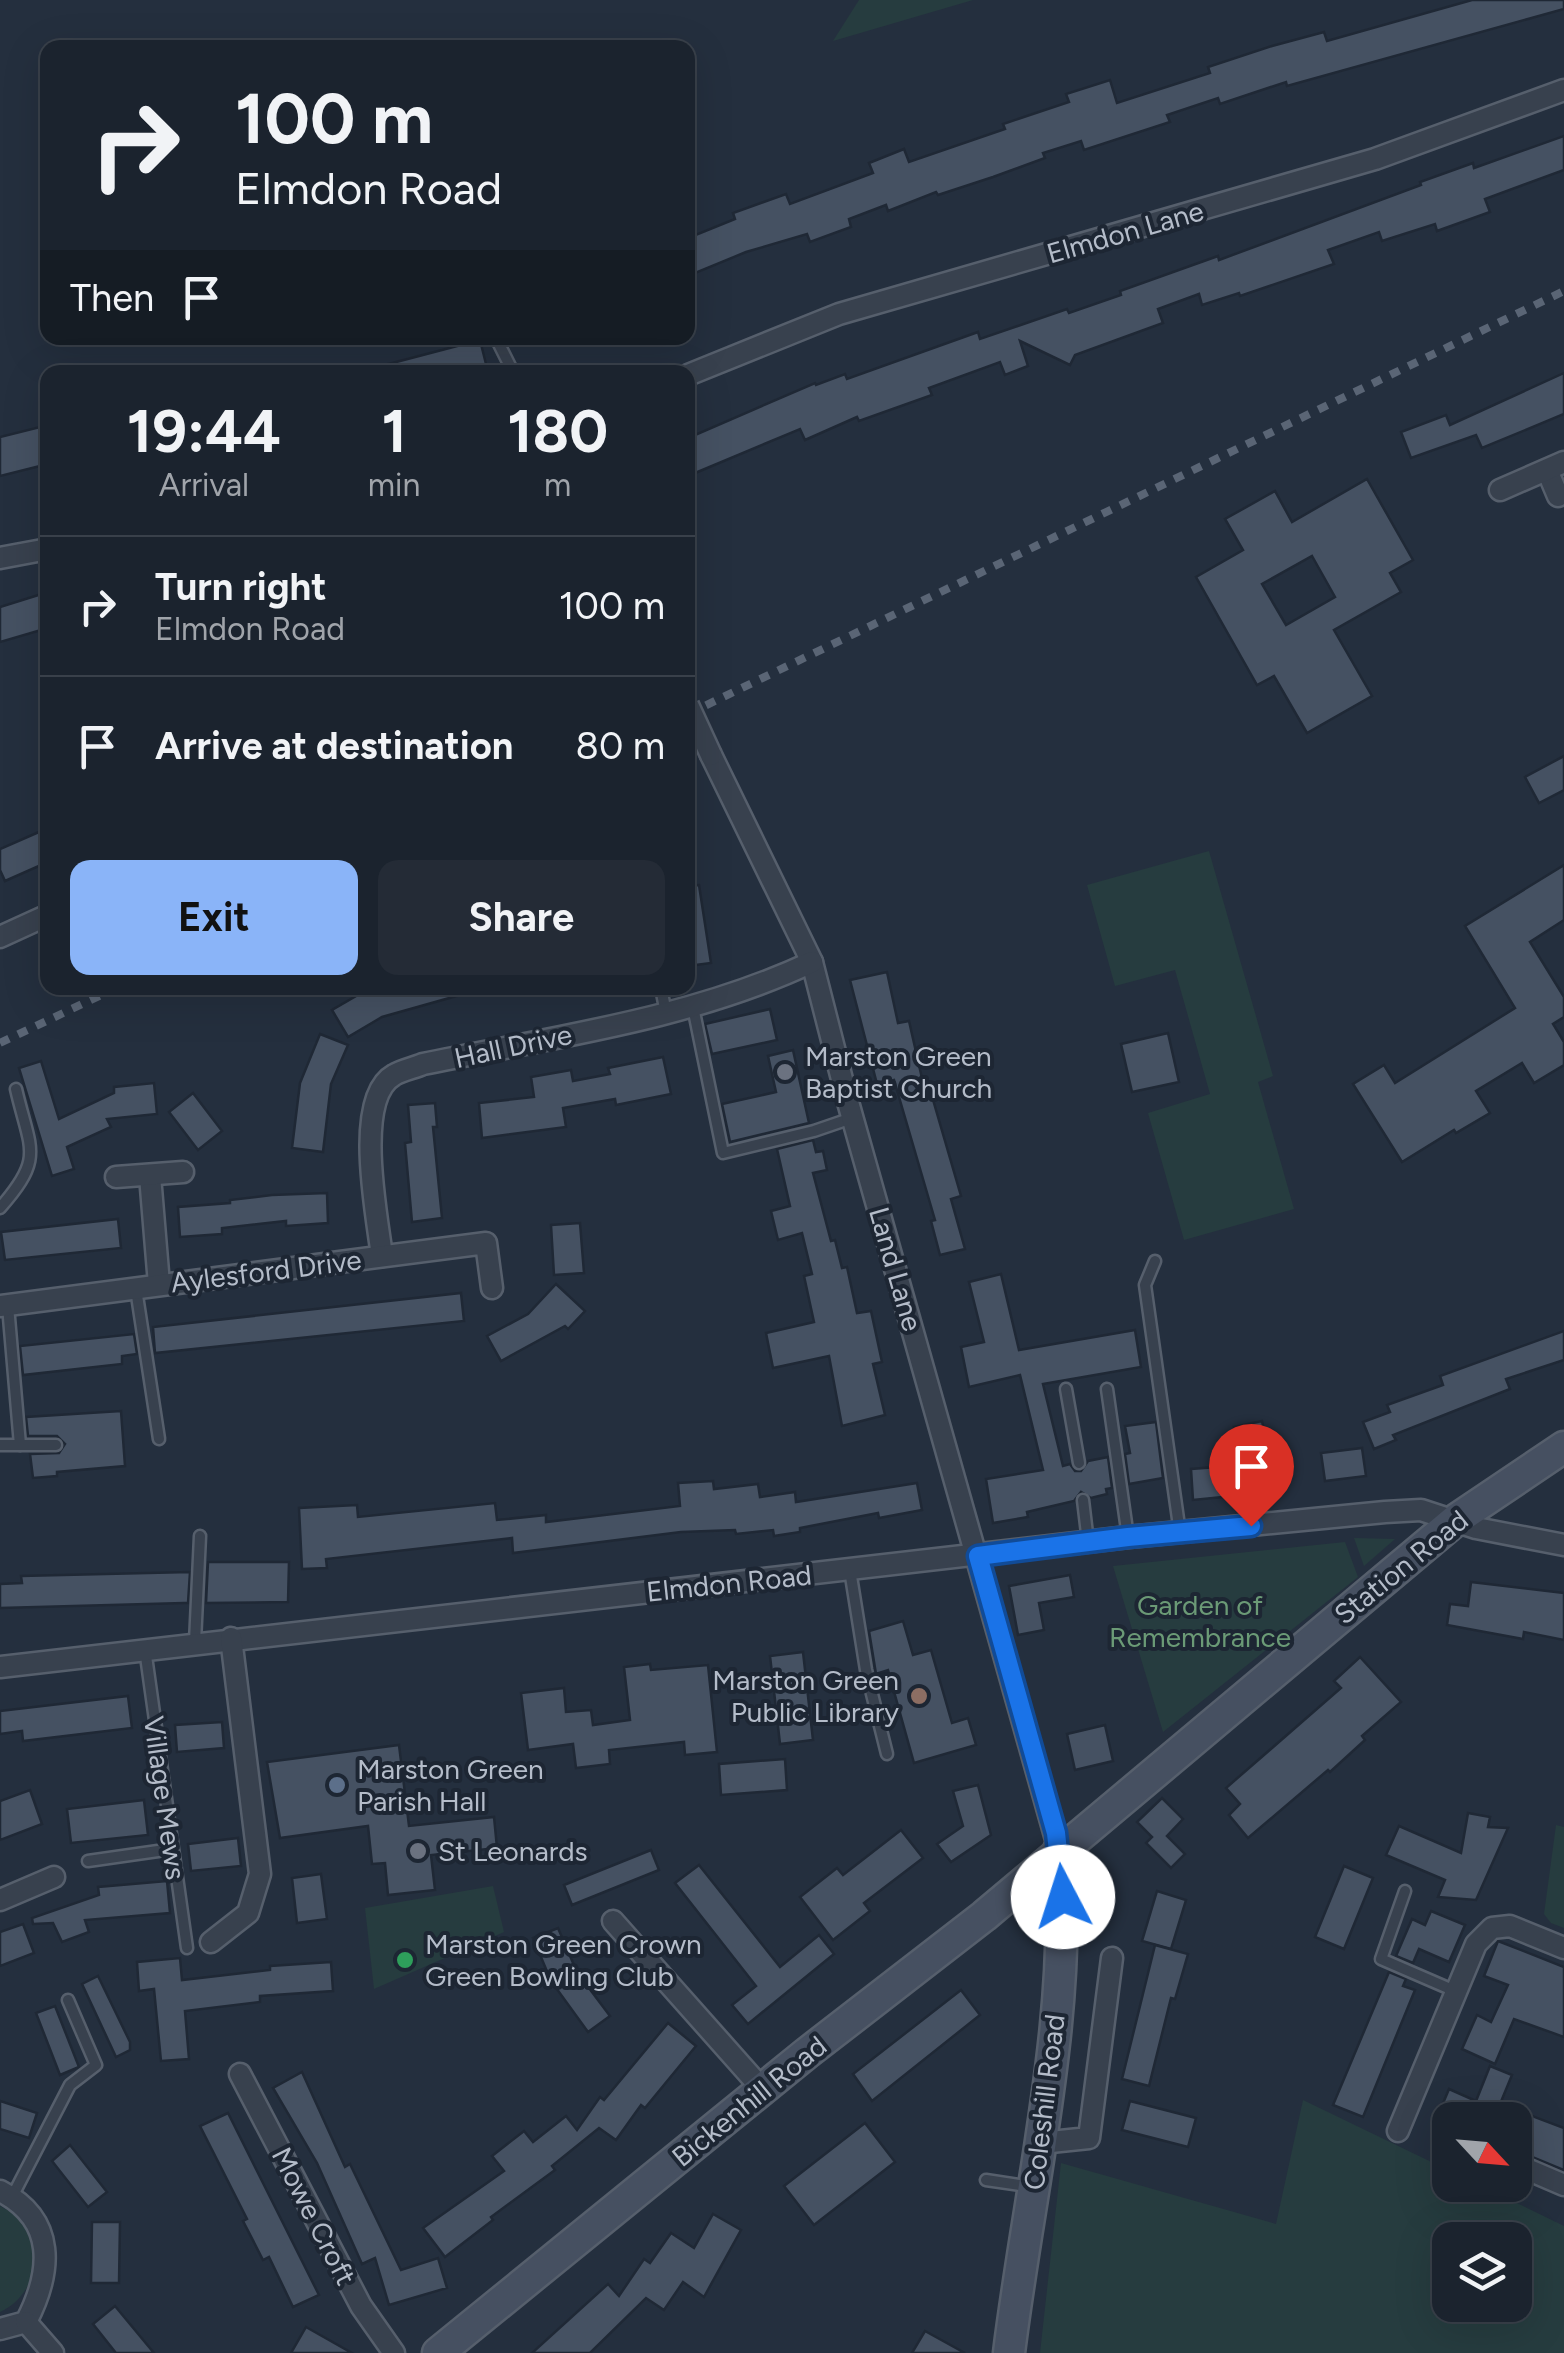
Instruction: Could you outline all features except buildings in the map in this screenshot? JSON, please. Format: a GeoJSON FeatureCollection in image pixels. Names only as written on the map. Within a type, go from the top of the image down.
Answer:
{"type":"FeatureCollection","features":[{"type":"Feature","properties":{"kind":"street","name":"Elmdon Lane"},"geometry":{"type":"LineString","coordinates":[[695,372],[839,314],[1375,159],[1564,90]]}},
{"type":"Feature","properties":{"kind":"street"},"geometry":{"type":"LineString","coordinates":[[1500,490],[1556,466],[1558,496]]}},
{"type":"Feature","properties":{"kind":"street"},"geometry":{"type":"LineString","coordinates":[[0,558],[40,551]]}},
{"type":"Feature","properties":{"kind":"street","name":"Land Lane"},"geometry":{"type":"LineString","coordinates":[[695,720],[812,962],[1060,1850]]}},
{"type":"Feature","properties":{"kind":"street"},"geometry":{"type":"LineString","coordinates":[[0,937],[40,919]]}},
{"type":"Feature","properties":{"kind":"street","name":"Hall Drive"},"geometry":{"type":"LineString","coordinates":[[382,1256],[371,1158],[372,1117],[378,1093],[392,1075],[424,1064],[693,1006],[763,985],[812,962]]}},
{"type":"Feature","properties":{"kind":"street"},"geometry":{"type":"LineString","coordinates":[[116,1177],[183,1172]]}},
{"type":"Feature","properties":{"kind":"street"},"geometry":{"type":"LineString","coordinates":[[150,1176],[160,1284]]}},
{"type":"Feature","properties":{"kind":"street","name":"Aylesford Drive"},"geometry":{"type":"LineString","coordinates":[[4,1305],[486,1244],[492,1288]]}},
{"type":"Feature","properties":{"kind":"street","name":"Station Road"},"geometry":{"type":"LineString","coordinates":[[1060,1850],[1457,1519],[1564,1446]]}},
{"type":"Feature","properties":{"kind":"street","name":"Elmdon Road"},"geometry":{"type":"LineString","coordinates":[[0,1667],[1128,1537],[1421,1510],[1476,1528],[1564,1545]]}},
{"type":"Feature","properties":{"kind":"street"},"geometry":{"type":"LineString","coordinates":[[211,1942],[248,1913],[260,1874],[231,1638]]}},
{"type":"Feature","properties":{"kind":"street","name":"Bickenhill Road"},"geometry":{"type":"LineString","coordinates":[[438,2353],[594,2224],[984,1916],[1060,1850]]}},
{"type":"Feature","properties":{"kind":"street","name":"Coleshill Road"},"geometry":{"type":"LineString","coordinates":[[1008,2353],[1041,2143],[1065,1922],[1060,1850]]}},
{"type":"Feature","properties":{"kind":"street"},"geometry":{"type":"LineString","coordinates":[[0,1900],[54,1877]]}},
{"type":"Feature","properties":{"kind":"street"},"geometry":{"type":"LineString","coordinates":[[612,1922],[764,2090]]}},
{"type":"Feature","properties":{"kind":"street"},"geometry":{"type":"LineString","coordinates":[[1398,2131],[1476,1944],[1492,1928],[1510,1926],[1564,1948]]}},
{"type":"Feature","properties":{"kind":"street"},"geometry":{"type":"LineString","coordinates":[[1041,2143],[1089,2138],[1112,1958]]}},
{"type":"Feature","properties":{"kind":"street","name":"Mowe Croft"},"geometry":{"type":"LineString","coordinates":[[240,2074],[361,2306],[394,2353]]}},
{"type":"Feature","properties":{"kind":"street"},"geometry":{"type":"LineString","coordinates":[[1532,2171],[1564,2185]]}},
{"type":"Feature","properties":{"kind":"street"},"geometry":{"type":"LineString","coordinates":[[0,2328],[26,2322],[38,2300],[46,2257],[41,2230],[6,2194]]}},
{"type":"Feature","properties":{"kind":"street"},"geometry":{"type":"LineString","coordinates":[[26,2322],[53,2353]]}},
{"type":"Feature","properties":{"kind":"lane"},"geometry":{"type":"LineString","coordinates":[[662,995],[666,1013]]}},
{"type":"Feature","properties":{"kind":"lane"},"geometry":{"type":"LineString","coordinates":[[693,1006],[723,1153],[814,1131],[853,1117]]}},
{"type":"Feature","properties":{"kind":"lane"},"geometry":{"type":"LineString","coordinates":[[0,1208],[22,1182],[33,1158],[16,1089]]}},
{"type":"Feature","properties":{"kind":"lane"},"geometry":{"type":"LineString","coordinates":[[1155,1261],[1145,1285],[1180,1534]]}},
{"type":"Feature","properties":{"kind":"lane"},"geometry":{"type":"LineString","coordinates":[[136,1288],[159,1439]]}},
{"type":"Feature","properties":{"kind":"lane"},"geometry":{"type":"LineString","coordinates":[[4,1305],[20,1445]]}},
{"type":"Feature","properties":{"kind":"lane"},"geometry":{"type":"LineString","coordinates":[[1066,1388],[1078,1463]]}},
{"type":"Feature","properties":{"kind":"lane"},"geometry":{"type":"LineString","coordinates":[[1107,1390],[1128,1537]]}},
{"type":"Feature","properties":{"kind":"lane"},"geometry":{"type":"LineString","coordinates":[[0,1445],[56,1445]]}},
{"type":"Feature","properties":{"kind":"lane"},"geometry":{"type":"LineString","coordinates":[[1083,1500],[1088,1542]]}},
{"type":"Feature","properties":{"kind":"lane"},"geometry":{"type":"LineString","coordinates":[[196,1642],[200,1536]]}},
{"type":"Feature","properties":{"kind":"lane"},"geometry":{"type":"LineString","coordinates":[[850,1570],[866,1670],[888,1754]]}},
{"type":"Feature","properties":{"kind":"lane","name":"Village Mews"},"geometry":{"type":"LineString","coordinates":[[145,1648],[187,1948]]}},
{"type":"Feature","properties":{"kind":"lane"},"geometry":{"type":"LineString","coordinates":[[88,1861],[172,1849]]}},
{"type":"Feature","properties":{"kind":"lane"},"geometry":{"type":"LineString","coordinates":[[1405,1892],[1381,1958],[1456,1991]]}},
{"type":"Feature","properties":{"kind":"lane"},"geometry":{"type":"LineString","coordinates":[[6,2194],[70,2085],[96,2066],[68,2000]]}},
{"type":"Feature","properties":{"kind":"lane"},"geometry":{"type":"LineString","coordinates":[[986,2180],[1034,2187]]}},
{"type":"Feature","properties":{"kind":"green space"},"geometry":{"type":"Polygon","coordinates":[[[859,0],[973,0],[833,41],[859,0]]]}},
{"type":"Feature","properties":{"kind":"green space"},"geometry":{"type":"Polygon","coordinates":[[[1209,851],[1273,1076],[1258,1082],[1294,1209],[1184,1240],[1148,1113],[1210,1094],[1175,970],[1115,986],[1087,885],[1209,851]]]}},
{"type":"Feature","properties":{"kind":"green space"},"geometry":{"type":"Polygon","coordinates":[[[1354,1538],[1395,1539],[1364,1566],[1354,1538]]]}},
{"type":"Feature","properties":{"kind":"green space","name":"Garden of Remembrance"},"geometry":{"type":"Polygon","coordinates":[[[1345,1542],[1358,1577],[1163,1732],[1113,1566],[1345,1542]]]}},
{"type":"Feature","properties":{"kind":"green space"},"geometry":{"type":"Polygon","coordinates":[[[1556,1825],[1564,1827],[1564,1928],[1551,1923],[1544,1914],[1556,1825]]]}},
{"type":"Feature","properties":{"kind":"green space","name":"Marston Green Crown Green Bowling Club"},"geometry":{"type":"Polygon","coordinates":[[[493,1886],[504,1932],[374,1989],[365,1908],[493,1886]]]}},
{"type":"Feature","properties":{"kind":"green space"},"geometry":{"type":"Polygon","coordinates":[[[1303,2100],[1432,2162],[1432,2202],[1515,2202],[1564,2226],[1564,2353],[1040,2353],[1061,2163],[1276,2224],[1303,2100]]]}},
{"type":"Feature","properties":{"kind":"green space"},"geometry":{"type":"Polygon","coordinates":[[[0,2206],[18,2217],[29,2231],[35,2257],[34,2271],[22,2295],[0,2312],[0,2206]]]}},
{"type":"Feature","properties":{"kind":"railway"},"geometry":{"type":"LineString","coordinates":[[695,711],[1564,291]]}},
{"type":"Feature","properties":{"kind":"railway"},"geometry":{"type":"LineString","coordinates":[[0,1043],[101,995]]}},
{"type":"Feature","properties":{"kind":"place","name":"Marston Green Baptist Church"},"geometry":{"type":"Point","coordinates":[785,1072]}},
{"type":"Feature","properties":{"kind":"place","name":"Marston Green Public Library"},"geometry":{"type":"Point","coordinates":[919,1696]}},
{"type":"Feature","properties":{"kind":"place","name":"Marston Green Parish Hall"},"geometry":{"type":"Point","coordinates":[337,1785]}},
{"type":"Feature","properties":{"kind":"place","name":"St Leonards"},"geometry":{"type":"Point","coordinates":[418,1851]}},
{"type":"Feature","properties":{"kind":"place","name":"Marston Green Crown Green Bowling Club"},"geometry":{"type":"Point","coordinates":[405,1960]}},
{"type":"Feature","properties":{"kind":"route"},"geometry":{"type":"LineString","coordinates":[[1063,1897],[1056,1833],[978,1556],[1251,1526]]}}]}
